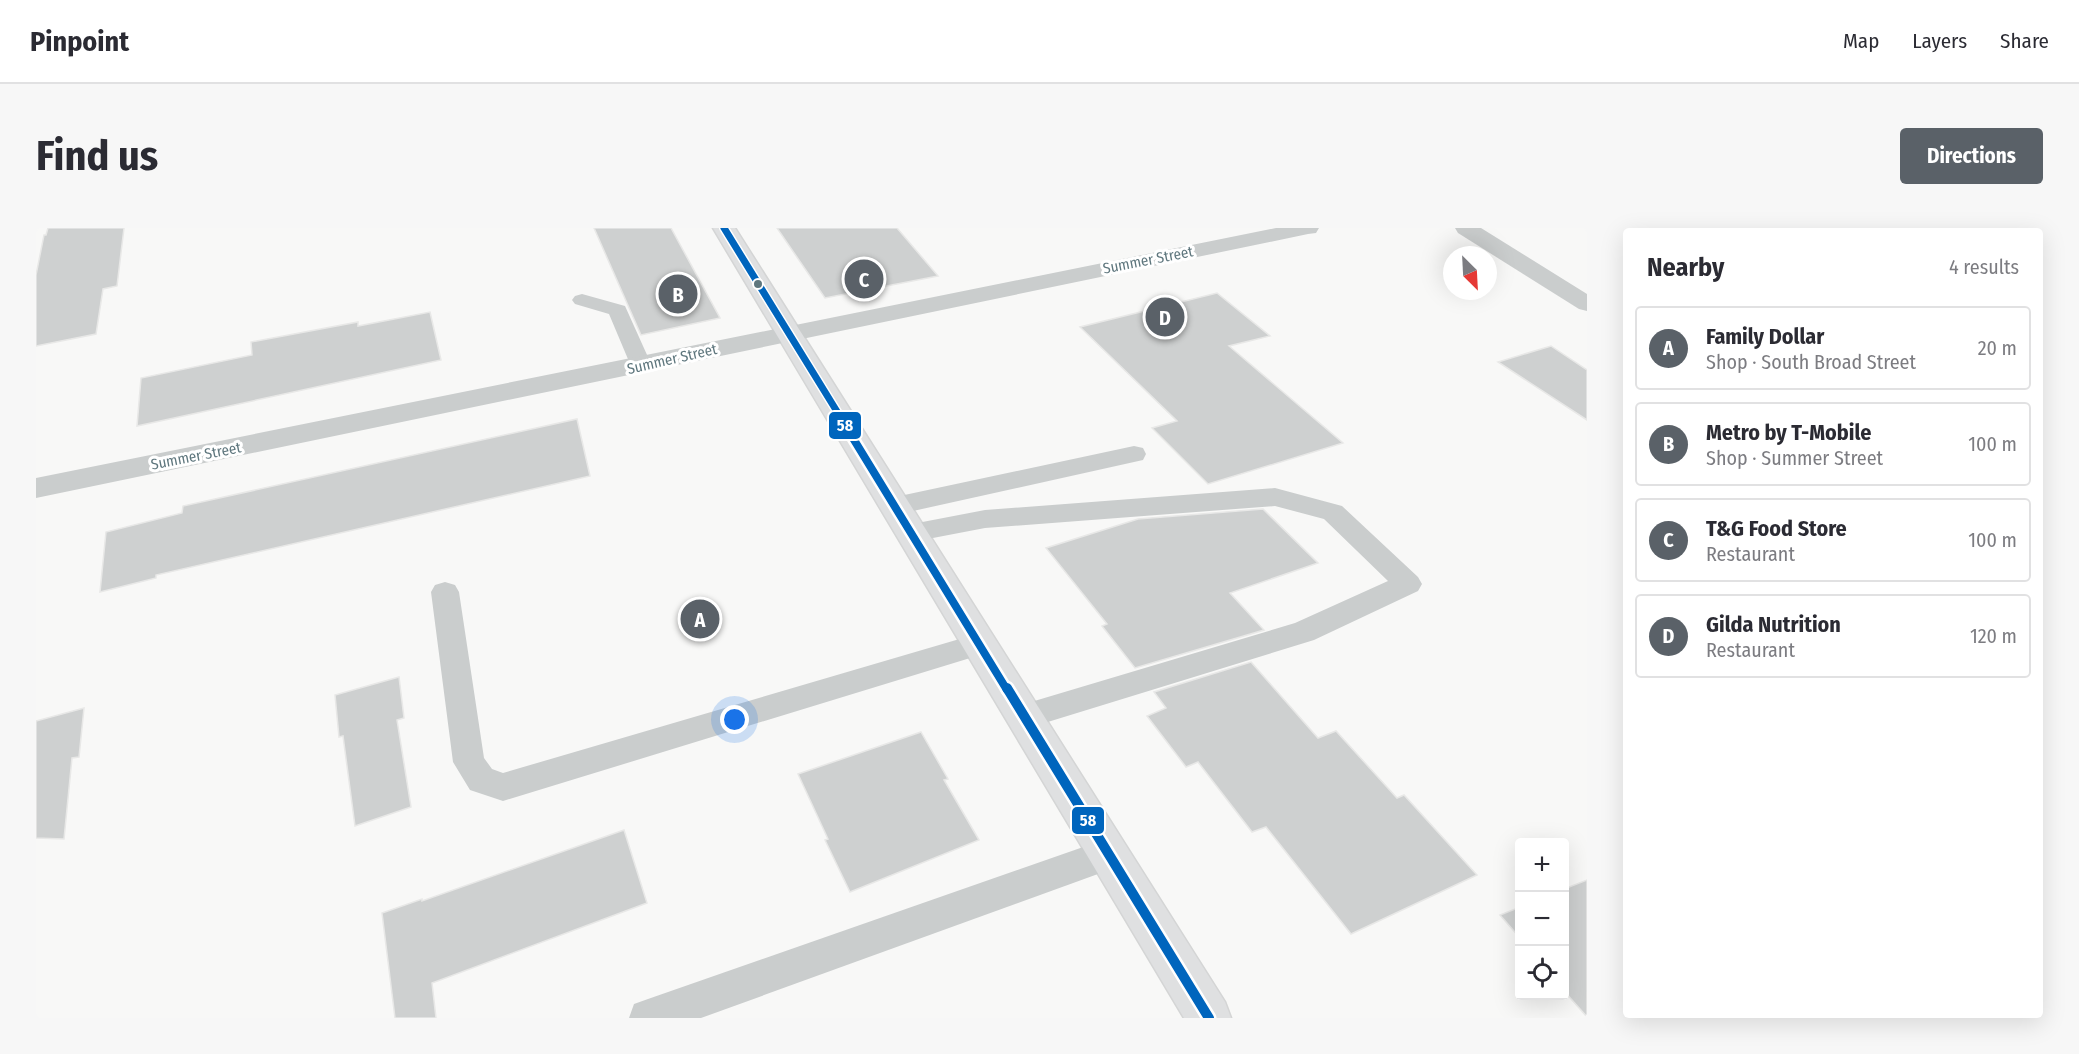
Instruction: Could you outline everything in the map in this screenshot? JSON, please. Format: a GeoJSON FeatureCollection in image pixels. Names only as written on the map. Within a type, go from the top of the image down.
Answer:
{"type":"FeatureCollection","features":[{"type":"Feature","properties":{"kind":"street"},"geometry":{"type":"LineString","coordinates":[[724,228],[1209,1018]]}},
{"type":"Feature","properties":{"kind":"street","name":"Summer Street"},"geometry":{"type":"LineString","coordinates":[[36,488],[1308,228]]}},
{"type":"Feature","properties":{"kind":"street"},"geometry":{"type":"LineString","coordinates":[[1466,228],[1587,304]]}},
{"type":"Feature","properties":{"kind":"lane"},"geometry":{"type":"LineString","coordinates":[[582,300],[618,310],[641,366]]}},
{"type":"Feature","properties":{"kind":"lane"},"geometry":{"type":"LineString","coordinates":[[895,506],[1134,454]]}},
{"type":"Feature","properties":{"kind":"lane"},"geometry":{"type":"LineString","coordinates":[[912,533],[985,519],[1275,497],[1333,513],[1408,584],[1304,632],[1025,716]]}},
{"type":"Feature","properties":{"kind":"lane"},"geometry":{"type":"LineString","coordinates":[[445,592],[469,762],[481,780],[503,787],[980,644]]}},
{"type":"Feature","properties":{"kind":"lane"},"geometry":{"type":"LineString","coordinates":[[648,1018],[1109,854]]}},
{"type":"Feature","properties":{"kind":"building"},"geometry":{"type":"Polygon","coordinates":[[[48,228],[124,228],[117,286],[103,289],[96,334],[36,346],[36,275],[44,235],[48,228]]]}},
{"type":"Feature","properties":{"kind":"building"},"geometry":{"type":"Polygon","coordinates":[[[594,228],[671,228],[720,318],[641,335],[594,228]]]}},
{"type":"Feature","properties":{"kind":"building"},"geometry":{"type":"Polygon","coordinates":[[[777,228],[897,228],[938,276],[825,298],[777,228]]]}},
{"type":"Feature","properties":{"kind":"building"},"geometry":{"type":"Polygon","coordinates":[[[1217,293],[1270,336],[1229,346],[1343,443],[1208,484],[1152,428],[1177,421],[1080,327],[1217,293]]]}},
{"type":"Feature","properties":{"kind":"building"},"geometry":{"type":"Polygon","coordinates":[[[430,312],[441,360],[137,426],[141,378],[252,355],[251,342],[358,322],[358,326],[430,312]]]}},
{"type":"Feature","properties":{"kind":"building"},"geometry":{"type":"Polygon","coordinates":[[[1551,346],[1587,370],[1587,420],[1498,362],[1551,346]]]}},
{"type":"Feature","properties":{"kind":"building"},"geometry":{"type":"Polygon","coordinates":[[[577,419],[590,476],[156,575],[156,578],[100,592],[106,532],[182,513],[183,506],[577,419]]]}},
{"type":"Feature","properties":{"kind":"building"},"geometry":{"type":"Polygon","coordinates":[[[1263,509],[1318,563],[1230,593],[1264,630],[1135,668],[1102,626],[1107,624],[1046,548],[1138,519],[1263,509]]]}},
{"type":"Feature","properties":{"kind":"building"},"geometry":{"type":"Polygon","coordinates":[[[1251,662],[1318,738],[1336,731],[1397,798],[1404,795],[1477,875],[1351,934],[1266,827],[1252,832],[1198,762],[1186,767],[1147,716],[1166,708],[1154,692],[1251,662]]]}},
{"type":"Feature","properties":{"kind":"building"},"geometry":{"type":"Polygon","coordinates":[[[399,677],[404,718],[397,720],[411,807],[355,826],[343,736],[339,737],[335,695],[399,677]]]}},
{"type":"Feature","properties":{"kind":"building"},"geometry":{"type":"Polygon","coordinates":[[[84,708],[79,757],[72,758],[64,839],[36,838],[36,721],[84,708]]]}},
{"type":"Feature","properties":{"kind":"building"},"geometry":{"type":"Polygon","coordinates":[[[921,732],[948,779],[944,780],[979,840],[850,892],[825,840],[828,839],[798,774],[921,732]]]}},
{"type":"Feature","properties":{"kind":"building"},"geometry":{"type":"Polygon","coordinates":[[[624,830],[647,903],[432,983],[436,1018],[395,1018],[382,913],[624,830]]]}},
{"type":"Feature","properties":{"kind":"building"},"geometry":{"type":"Polygon","coordinates":[[[1587,880],[1587,1017],[1569,997],[1569,887],[1587,880]]]}},
{"type":"Feature","properties":{"kind":"building"},"geometry":{"type":"Polygon","coordinates":[[[1515,909],[1515,932],[1500,915],[1515,909]]]}},
{"type":"Feature","properties":{"kind":"transit line","name":"58"},"geometry":{"type":"LineString","coordinates":[[724,228],[1209,1018]]}},
{"type":"Feature","properties":{"kind":"place","name":"T&G Food Store"},"geometry":{"type":"Point","coordinates":[864,279]}},
{"type":"Feature","properties":{"kind":"place","name":"Metro by T-Mobile"},"geometry":{"type":"Point","coordinates":[678,294]}},
{"type":"Feature","properties":{"kind":"place","name":"Gilda Nutrition"},"geometry":{"type":"Point","coordinates":[1165,317]}},
{"type":"Feature","properties":{"kind":"place","name":"Family Dollar"},"geometry":{"type":"Point","coordinates":[700,619]}}]}
